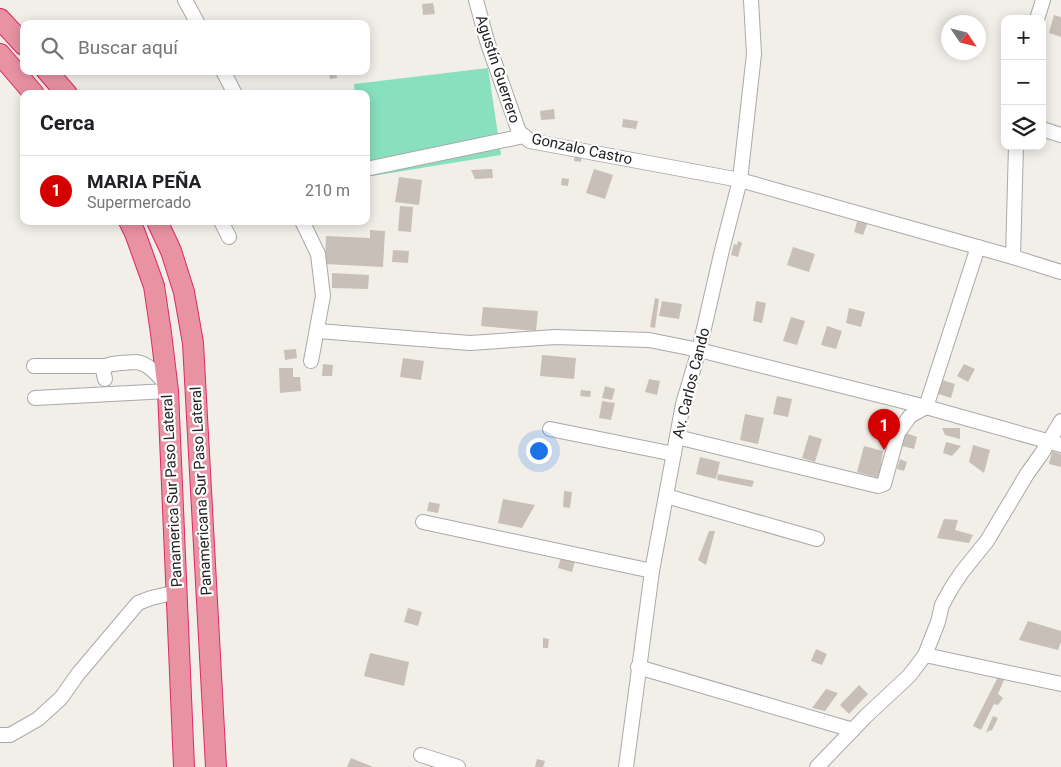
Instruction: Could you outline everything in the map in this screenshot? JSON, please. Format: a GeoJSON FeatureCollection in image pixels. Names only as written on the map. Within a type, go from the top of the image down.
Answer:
{"type":"FeatureCollection","features":[{"type":"Feature","properties":{"kind":"highway"},"geometry":{"type":"LineString","coordinates":[[2,26],[20,42]]}},
{"type":"Feature","properties":{"kind":"highway"},"geometry":{"type":"LineString","coordinates":[[0,54],[31,90]]}},
{"type":"Feature","properties":{"kind":"highway"},"geometry":{"type":"LineString","coordinates":[[50,75],[64,90]]}},
{"type":"Feature","properties":{"kind":"highway","name":"Panamerica Sur Paso Lateral"},"geometry":{"type":"LineString","coordinates":[[130,225],[154,286],[168,388],[184,767]]}},
{"type":"Feature","properties":{"kind":"highway","name":"Panamericana Sur Paso Lateral"},"geometry":{"type":"LineString","coordinates":[[159,225],[171,251],[184,292],[193,343],[216,767]]}},
{"type":"Feature","properties":{"kind":"street"},"geometry":{"type":"LineString","coordinates":[[185,0],[196,20]]}},
{"type":"Feature","properties":{"kind":"street","name":"Agustín Guerrero"},"geometry":{"type":"LineString","coordinates":[[476,0],[488,42],[519,132],[524,136]]}},
{"type":"Feature","properties":{"kind":"street","name":"Av. Carlos Cando"},"geometry":{"type":"LineString","coordinates":[[626,767],[652,571],[683,404],[699,350],[740,180],[754,54],[751,0]]}},
{"type":"Feature","properties":{"kind":"street"},"geometry":{"type":"LineString","coordinates":[[1038,15],[1043,0]]}},
{"type":"Feature","properties":{"kind":"street"},"geometry":{"type":"LineString","coordinates":[[225,75],[233,90]]}},
{"type":"Feature","properties":{"kind":"street"},"geometry":{"type":"LineString","coordinates":[[1046,130],[1061,134]]}},
{"type":"Feature","properties":{"kind":"street","name":"Gonzalo Castro"},"geometry":{"type":"LineString","coordinates":[[370,168],[524,136],[530,141],[740,180],[1061,272]]}},
{"type":"Feature","properties":{"kind":"street"},"geometry":{"type":"LineString","coordinates":[[1014,257],[1016,150]]}},
{"type":"Feature","properties":{"kind":"street"},"geometry":{"type":"LineString","coordinates":[[223,225],[229,237]]}},
{"type":"Feature","properties":{"kind":"street"},"geometry":{"type":"LineString","coordinates":[[304,225],[318,254],[323,296],[311,361]]}},
{"type":"Feature","properties":{"kind":"street"},"geometry":{"type":"LineString","coordinates":[[677,437],[878,486],[884,484],[898,433],[910,416],[926,407],[978,247]]}},
{"type":"Feature","properties":{"kind":"street"},"geometry":{"type":"LineString","coordinates":[[318,331],[470,343],[555,337],[650,340],[699,350],[926,407],[1055,444]]}},
{"type":"Feature","properties":{"kind":"street"},"geometry":{"type":"LineString","coordinates":[[34,366],[106,373],[110,364],[137,362],[158,375],[168,388]]}},
{"type":"Feature","properties":{"kind":"street"},"geometry":{"type":"LineString","coordinates":[[35,398],[168,388]]}},
{"type":"Feature","properties":{"kind":"street"},"geometry":{"type":"LineString","coordinates":[[817,767],[866,716],[909,676],[925,655],[938,622],[942,605],[952,587],[987,541],[1027,474],[1055,444],[1061,421]]}},
{"type":"Feature","properties":{"kind":"street"},"geometry":{"type":"LineString","coordinates":[[550,428],[674,454]]}},
{"type":"Feature","properties":{"kind":"street"},"geometry":{"type":"LineString","coordinates":[[666,496],[817,539]]}},
{"type":"Feature","properties":{"kind":"street"},"geometry":{"type":"LineString","coordinates":[[423,522],[652,571]]}},
{"type":"Feature","properties":{"kind":"street"},"geometry":{"type":"LineString","coordinates":[[0,736],[10,736],[38,719],[61,698],[78,674],[138,603],[177,592]]}},
{"type":"Feature","properties":{"kind":"street"},"geometry":{"type":"LineString","coordinates":[[925,655],[1061,684]]}},
{"type":"Feature","properties":{"kind":"street"},"geometry":{"type":"LineString","coordinates":[[638,667],[853,730]]}},
{"type":"Feature","properties":{"kind":"street"},"geometry":{"type":"LineString","coordinates":[[421,754],[458,767]]}},
{"type":"Feature","properties":{"kind":"green space"},"geometry":{"type":"Polygon","coordinates":[[[488,68],[501,155],[370,176],[370,90],[355,90],[354,84],[488,68]]]}},
{"type":"Feature","properties":{"kind":"building"},"geometry":{"type":"Polygon","coordinates":[[[433,3],[435,14],[423,15],[422,4],[433,3]]]}},
{"type":"Feature","properties":{"kind":"building"},"geometry":{"type":"Polygon","coordinates":[[[1054,15],[1061,17],[1061,37],[1049,33],[1054,15]]]}},
{"type":"Feature","properties":{"kind":"building"},"geometry":{"type":"Polygon","coordinates":[[[330,75],[337,75],[337,78],[330,79],[330,75]]]}},
{"type":"Feature","properties":{"kind":"building"},"geometry":{"type":"Polygon","coordinates":[[[554,109],[555,119],[541,120],[540,111],[554,109]]]}},
{"type":"Feature","properties":{"kind":"building"},"geometry":{"type":"Polygon","coordinates":[[[623,119],[638,121],[636,129],[622,127],[623,119]]]}},
{"type":"Feature","properties":{"kind":"building"},"geometry":{"type":"Polygon","coordinates":[[[575,152],[582,153],[581,162],[574,161],[575,152]]]}},
{"type":"Feature","properties":{"kind":"building"},"geometry":{"type":"Polygon","coordinates":[[[492,169],[493,178],[475,179],[471,170],[492,169]]]}},
{"type":"Feature","properties":{"kind":"building"},"geometry":{"type":"Polygon","coordinates":[[[594,169],[613,175],[605,199],[586,193],[594,169]]]}},
{"type":"Feature","properties":{"kind":"building"},"geometry":{"type":"Polygon","coordinates":[[[399,177],[422,180],[419,205],[395,202],[399,177]]]}},
{"type":"Feature","properties":{"kind":"building"},"geometry":{"type":"Polygon","coordinates":[[[562,178],[569,179],[568,186],[561,185],[562,178]]]}},
{"type":"Feature","properties":{"kind":"building"},"geometry":{"type":"Polygon","coordinates":[[[400,206],[413,207],[411,232],[398,231],[400,206]]]}},
{"type":"Feature","properties":{"kind":"building"},"geometry":{"type":"Polygon","coordinates":[[[858,219],[868,222],[863,235],[854,232],[858,219]]]}},
{"type":"Feature","properties":{"kind":"building"},"geometry":{"type":"Polygon","coordinates":[[[370,230],[385,231],[383,267],[325,264],[326,236],[370,238],[370,230]]]}},
{"type":"Feature","properties":{"kind":"building"},"geometry":{"type":"Polygon","coordinates":[[[738,241],[742,243],[738,257],[731,255],[734,244],[737,245],[738,241]]]}},
{"type":"Feature","properties":{"kind":"building"},"geometry":{"type":"Polygon","coordinates":[[[793,247],[815,254],[809,272],[787,265],[793,247]]]}},
{"type":"Feature","properties":{"kind":"building"},"geometry":{"type":"Polygon","coordinates":[[[393,250],[409,251],[408,263],[392,262],[393,250]]]}},
{"type":"Feature","properties":{"kind":"building"},"geometry":{"type":"Polygon","coordinates":[[[332,273],[369,275],[368,289],[332,288],[332,273]]]}},
{"type":"Feature","properties":{"kind":"building"},"geometry":{"type":"Polygon","coordinates":[[[655,298],[659,299],[655,328],[650,327],[655,298]]]}},
{"type":"Feature","properties":{"kind":"building"},"geometry":{"type":"Polygon","coordinates":[[[662,301],[682,304],[679,319],[659,316],[662,301]]]}},
{"type":"Feature","properties":{"kind":"building"},"geometry":{"type":"Polygon","coordinates":[[[756,301],[766,303],[762,323],[753,321],[756,301]]]}},
{"type":"Feature","properties":{"kind":"building"},"geometry":{"type":"Polygon","coordinates":[[[483,307],[538,311],[536,331],[481,326],[483,307]]]}},
{"type":"Feature","properties":{"kind":"building"},"geometry":{"type":"Polygon","coordinates":[[[849,308],[865,312],[861,327],[846,323],[849,308]]]}},
{"type":"Feature","properties":{"kind":"building"},"geometry":{"type":"Polygon","coordinates":[[[791,317],[805,321],[797,345],[783,341],[791,317]]]}},
{"type":"Feature","properties":{"kind":"building"},"geometry":{"type":"Polygon","coordinates":[[[827,326],[842,331],[836,349],[821,345],[827,326]]]}},
{"type":"Feature","properties":{"kind":"building"},"geometry":{"type":"Polygon","coordinates":[[[296,349],[297,358],[285,360],[284,350],[296,349]]]}},
{"type":"Feature","properties":{"kind":"building"},"geometry":{"type":"Polygon","coordinates":[[[542,355],[576,358],[574,379],[540,376],[542,355]]]}},
{"type":"Feature","properties":{"kind":"building"},"geometry":{"type":"Polygon","coordinates":[[[403,358],[424,361],[421,380],[400,377],[403,358]]]}},
{"type":"Feature","properties":{"kind":"building"},"geometry":{"type":"Polygon","coordinates":[[[323,364],[333,365],[332,376],[322,376],[323,364]]]}},
{"type":"Feature","properties":{"kind":"building"},"geometry":{"type":"Polygon","coordinates":[[[964,364],[975,369],[968,382],[957,376],[964,364]]]}},
{"type":"Feature","properties":{"kind":"building"},"geometry":{"type":"Polygon","coordinates":[[[279,368],[293,368],[293,377],[300,377],[301,391],[280,393],[279,368]]]}},
{"type":"Feature","properties":{"kind":"building"},"geometry":{"type":"Polygon","coordinates":[[[649,379],[660,381],[657,395],[645,392],[649,379]]]}},
{"type":"Feature","properties":{"kind":"building"},"geometry":{"type":"Polygon","coordinates":[[[942,380],[955,384],[951,398],[938,394],[942,380]]]}},
{"type":"Feature","properties":{"kind":"building"},"geometry":{"type":"Polygon","coordinates":[[[605,386],[615,389],[612,400],[602,398],[605,386]]]}},
{"type":"Feature","properties":{"kind":"building"},"geometry":{"type":"Polygon","coordinates":[[[581,390],[591,391],[590,397],[580,396],[581,390]]]}},
{"type":"Feature","properties":{"kind":"building"},"geometry":{"type":"Polygon","coordinates":[[[777,396],[792,399],[788,417],[773,414],[777,396]]]}},
{"type":"Feature","properties":{"kind":"building"},"geometry":{"type":"Polygon","coordinates":[[[602,401],[615,403],[611,420],[599,418],[602,401]]]}},
{"type":"Feature","properties":{"kind":"building"},"geometry":{"type":"Polygon","coordinates":[[[745,414],[764,418],[758,444],[740,440],[745,414]]]}},
{"type":"Feature","properties":{"kind":"building"},"geometry":{"type":"Polygon","coordinates":[[[942,428],[960,428],[960,439],[945,435],[942,428]]]}},
{"type":"Feature","properties":{"kind":"building"},"geometry":{"type":"Polygon","coordinates":[[[906,433],[917,437],[914,449],[902,446],[906,433]]]}},
{"type":"Feature","properties":{"kind":"building"},"geometry":{"type":"Polygon","coordinates":[[[809,435],[822,439],[815,462],[802,458],[809,435]]]}},
{"type":"Feature","properties":{"kind":"building"},"geometry":{"type":"Polygon","coordinates":[[[946,442],[961,446],[952,456],[943,453],[946,442]]]}},
{"type":"Feature","properties":{"kind":"building"},"geometry":{"type":"Polygon","coordinates":[[[973,445],[990,450],[984,473],[969,462],[973,445]]]}},
{"type":"Feature","properties":{"kind":"building"},"geometry":{"type":"Polygon","coordinates":[[[864,446],[883,451],[879,478],[857,472],[864,446]]]}},
{"type":"Feature","properties":{"kind":"building"},"geometry":{"type":"Polygon","coordinates":[[[1052,451],[1061,454],[1061,467],[1049,464],[1052,451]]]}},
{"type":"Feature","properties":{"kind":"building"},"geometry":{"type":"Polygon","coordinates":[[[700,457],[720,462],[716,479],[696,474],[700,457]]]}},
{"type":"Feature","properties":{"kind":"building"},"geometry":{"type":"Polygon","coordinates":[[[900,459],[907,462],[904,471],[897,469],[900,459]]]}},
{"type":"Feature","properties":{"kind":"building"},"geometry":{"type":"Polygon","coordinates":[[[718,474],[754,481],[752,487],[717,480],[718,474]]]}},
{"type":"Feature","properties":{"kind":"building"},"geometry":{"type":"Polygon","coordinates":[[[564,491],[572,492],[570,508],[563,507],[564,491]]]}},
{"type":"Feature","properties":{"kind":"building"},"geometry":{"type":"Polygon","coordinates":[[[503,499],[535,505],[522,528],[498,523],[503,499]]]}},
{"type":"Feature","properties":{"kind":"building"},"geometry":{"type":"Polygon","coordinates":[[[429,502],[440,504],[438,513],[427,511],[429,502]]]}},
{"type":"Feature","properties":{"kind":"building"},"geometry":{"type":"Polygon","coordinates":[[[944,519],[958,520],[955,530],[973,535],[969,543],[937,538],[944,519]]]}},
{"type":"Feature","properties":{"kind":"building"},"geometry":{"type":"Polygon","coordinates":[[[709,531],[715,531],[706,565],[698,560],[709,531]]]}},
{"type":"Feature","properties":{"kind":"building"},"geometry":{"type":"Polygon","coordinates":[[[561,557],[575,561],[572,572],[558,568],[561,557]]]}},
{"type":"Feature","properties":{"kind":"building"},"geometry":{"type":"Polygon","coordinates":[[[408,608],[422,612],[418,626],[404,622],[408,608]]]}},
{"type":"Feature","properties":{"kind":"building"},"geometry":{"type":"Polygon","coordinates":[[[1028,621],[1061,631],[1061,642],[1058,650],[1019,640],[1028,621]]]}},
{"type":"Feature","properties":{"kind":"building"},"geometry":{"type":"Polygon","coordinates":[[[543,638],[549,639],[548,648],[543,648],[543,638]]]}},
{"type":"Feature","properties":{"kind":"building"},"geometry":{"type":"Polygon","coordinates":[[[816,649],[827,654],[822,665],[811,661],[816,649]]]}},
{"type":"Feature","properties":{"kind":"building"},"geometry":{"type":"Polygon","coordinates":[[[370,653],[409,662],[404,686],[364,676],[370,653]]]}},
{"type":"Feature","properties":{"kind":"building"},"geometry":{"type":"Polygon","coordinates":[[[999,675],[1004,680],[998,694],[1003,698],[998,705],[994,704],[981,730],[973,726],[999,675]]]}},
{"type":"Feature","properties":{"kind":"building"},"geometry":{"type":"Polygon","coordinates":[[[859,685],[868,694],[849,714],[840,705],[859,685]]]}},
{"type":"Feature","properties":{"kind":"building"},"geometry":{"type":"Polygon","coordinates":[[[826,689],[838,693],[825,711],[812,708],[826,689]]]}},
{"type":"Feature","properties":{"kind":"building"},"geometry":{"type":"Polygon","coordinates":[[[993,716],[998,718],[992,730],[986,732],[993,716]]]}},
{"type":"Feature","properties":{"kind":"building"},"geometry":{"type":"Polygon","coordinates":[[[351,758],[373,767],[347,767],[351,758]]]}},
{"type":"Feature","properties":{"kind":"building"},"geometry":{"type":"Polygon","coordinates":[[[537,759],[545,761],[543,767],[535,767],[537,759]]]}},
{"type":"Feature","properties":{"kind":"place","name":"MARIA PEÑA"},"geometry":{"type":"Point","coordinates":[884,450]}}]}
